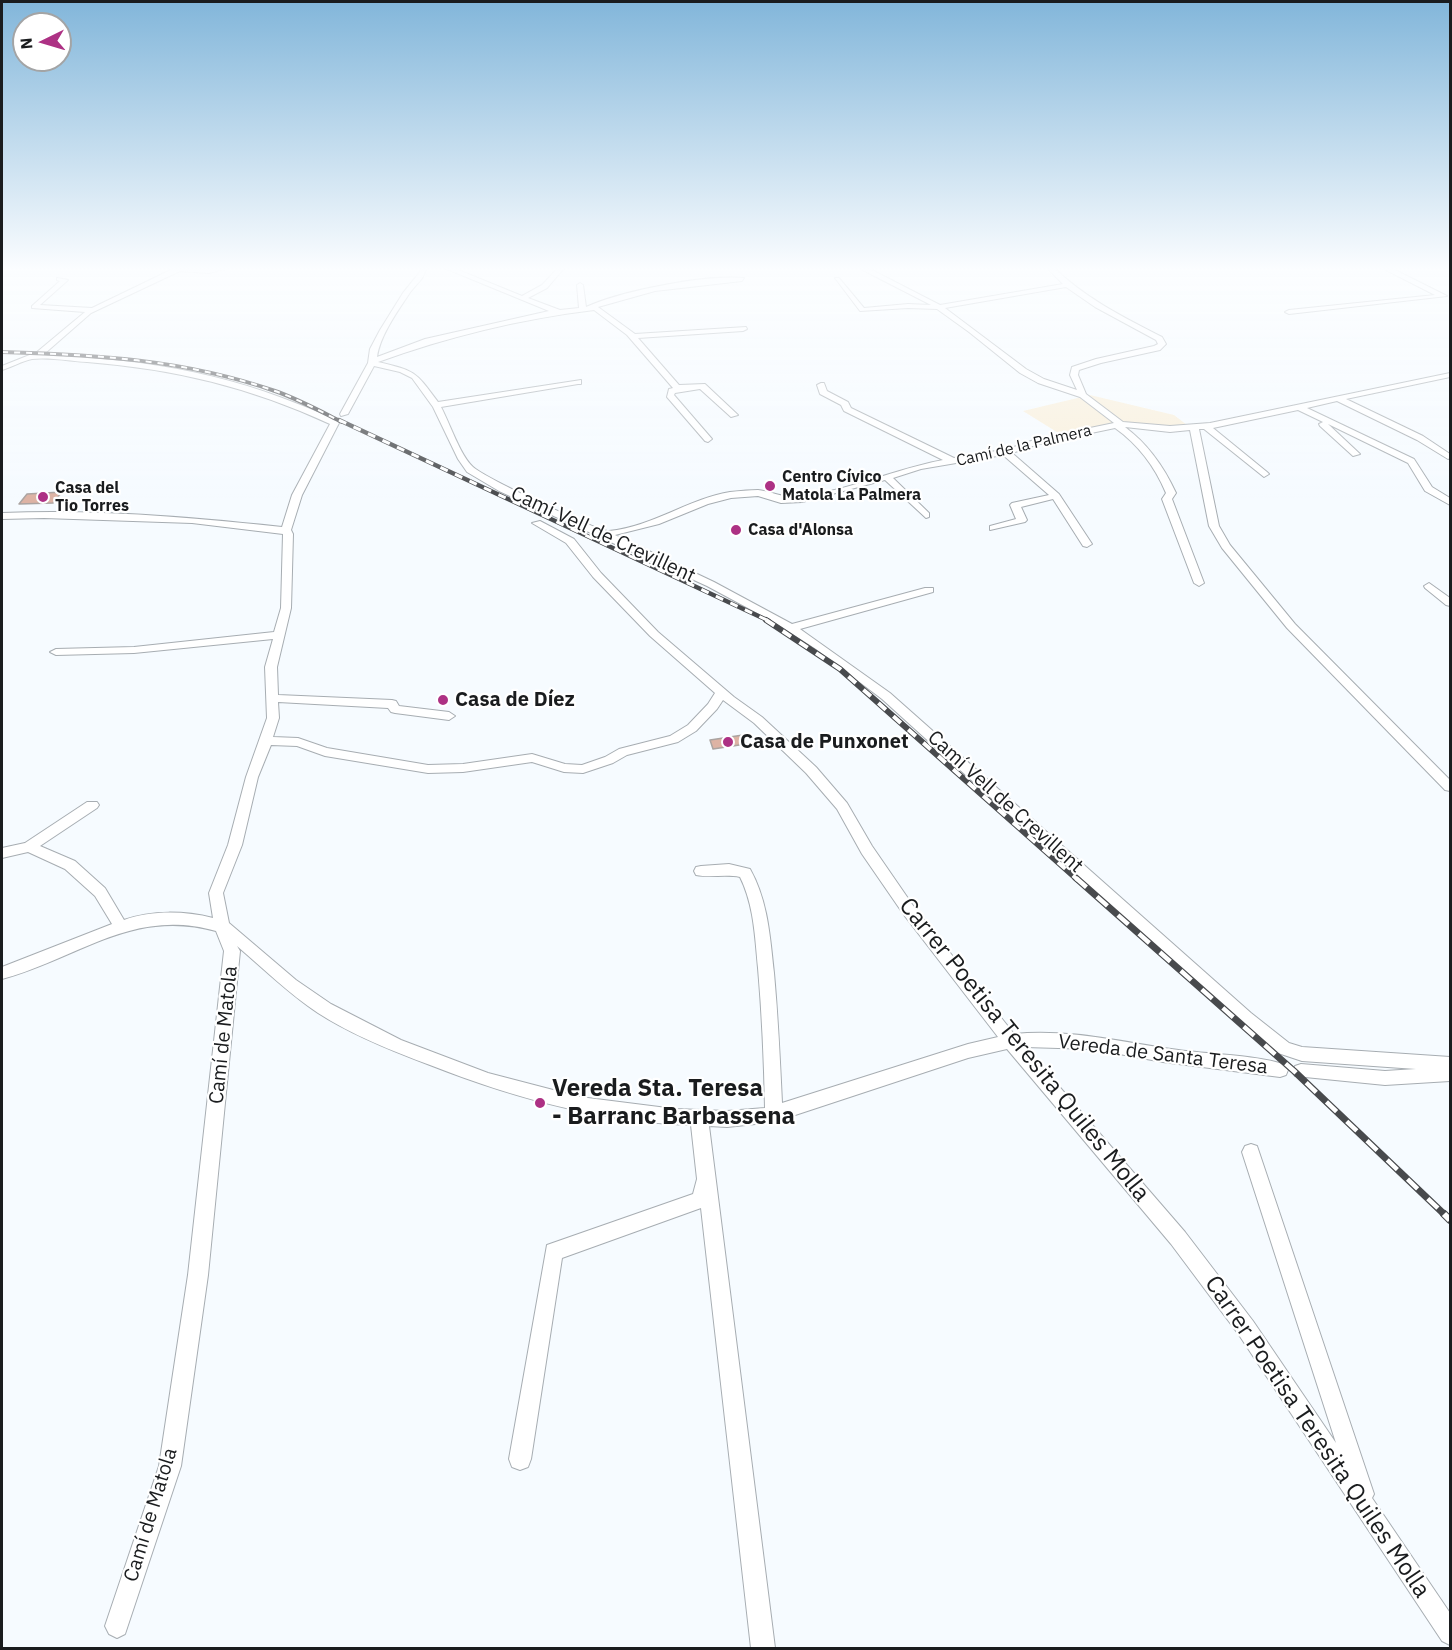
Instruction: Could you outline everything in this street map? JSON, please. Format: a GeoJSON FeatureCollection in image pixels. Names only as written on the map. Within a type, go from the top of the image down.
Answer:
{"type":"FeatureCollection","features":[{"type":"Feature","properties":{"kind":"street"},"geometry":{"type":"LineString","coordinates":[[2,368],[40,354],[52,344]]}},
{"type":"Feature","properties":{"kind":"street"},"geometry":{"type":"LineString","coordinates":[[376,344],[372,362],[420,344]]}},
{"type":"Feature","properties":{"kind":"street"},"geometry":{"type":"LineString","coordinates":[[640,344],[676,387],[681,389]]}},
{"type":"Feature","properties":{"kind":"street"},"geometry":{"type":"LineString","coordinates":[[988,344],[1023,371],[1041,381],[1083,395],[1127,432],[1164,476],[1171,493],[1167,498],[1199,583]]}},
{"type":"Feature","properties":{"kind":"street","name":"Camí de la Palmera"},"geometry":{"type":"LineString","coordinates":[[1083,395],[1074,375],[1075,369],[1157,348],[1162,344]]}},
{"type":"Feature","properties":{"kind":"street"},"geometry":{"type":"LineString","coordinates":[[32,357],[132,363],[202,374],[250,386],[340,418]]}},
{"type":"Feature","properties":{"kind":"street","name":"Camí Vell de Crevillent"},"geometry":{"type":"LineString","coordinates":[[372,362],[411,373],[436,405],[470,471],[502,489],[740,600],[790,628],[886,696],[1272,1040],[1284,1048],[1302,1054],[1450,1064]]}},
{"type":"Feature","properties":{"kind":"street","name":"Camí de Matola"},"geometry":{"type":"LineString","coordinates":[[117,1626],[170,1466],[198,1275],[228,1006],[232,951],[222,926],[216,893],[234,845],[252,777],[273,718],[272,667],[286,608],[288,534],[286,530],[297,495],[372,362]]}},
{"type":"Feature","properties":{"kind":"street","name":"Camí de la Palmera"},"geometry":{"type":"LineString","coordinates":[[604,535],[656,522],[705,502],[730,495],[752,493],[781,500],[802,499],[835,492],[920,467],[1005,452],[1119,425],[1170,429],[1200,427],[1450,375]]}},
{"type":"Feature","properties":{"kind":"street"},"geometry":{"type":"LineString","coordinates":[[436,405],[578,382]]}},
{"type":"Feature","properties":{"kind":"street"},"geometry":{"type":"LineString","coordinates":[[821,385],[823,392],[845,404],[846,409],[954,462]]}},
{"type":"Feature","properties":{"kind":"street"},"geometry":{"type":"LineString","coordinates":[[708,440],[670,395],[672,391],[702,386],[734,415]]}},
{"type":"Feature","properties":{"kind":"street"},"geometry":{"type":"LineString","coordinates":[[1339,399],[1420,438],[1448,456]]}},
{"type":"Feature","properties":{"kind":"street"},"geometry":{"type":"LineString","coordinates":[[1299,407],[1411,461],[1428,489],[1450,502]]}},
{"type":"Feature","properties":{"kind":"street"},"geometry":{"type":"LineString","coordinates":[[1310,413],[1356,454]]}},
{"type":"Feature","properties":{"kind":"street"},"geometry":{"type":"LineString","coordinates":[[1200,427],[1264,474]]}},
{"type":"Feature","properties":{"kind":"street"},"geometry":{"type":"LineString","coordinates":[[1200,427],[1214,526],[1226,546],[1291,626],[1450,787]]}},
{"type":"Feature","properties":{"kind":"street"},"geometry":{"type":"LineString","coordinates":[[1005,452],[1056,496],[1087,544]]}},
{"type":"Feature","properties":{"kind":"street"},"geometry":{"type":"LineString","coordinates":[[886,476],[926,515]]}},
{"type":"Feature","properties":{"kind":"street"},"geometry":{"type":"LineString","coordinates":[[993,528],[1022,520],[1016,505],[1056,496]]}},
{"type":"Feature","properties":{"kind":"street"},"geometry":{"type":"LineString","coordinates":[[2,516],[44,515],[192,520],[286,530]]}},
{"type":"Feature","properties":{"kind":"street","name":"Carrer Poetisa Teresita Quiles Molla"},"geometry":{"type":"LineString","coordinates":[[537,523],[570,541],[597,575],[639,618],[721,692],[758,720],[811,770],[842,806],[867,850],[909,911],[1010,1041],[1178,1238],[1246,1328],[1450,1633]]}},
{"type":"Feature","properties":{"kind":"street"},"geometry":{"type":"LineString","coordinates":[[1429,586],[1450,603]]}},
{"type":"Feature","properties":{"kind":"street"},"geometry":{"type":"LineString","coordinates":[[790,628],[929,590]]}},
{"type":"Feature","properties":{"kind":"street"},"geometry":{"type":"LineString","coordinates":[[56,652],[134,650],[280,635]]}},
{"type":"Feature","properties":{"kind":"street"},"geometry":{"type":"LineString","coordinates":[[266,741],[298,742],[325,752],[428,769],[463,768],[532,758],[564,768],[583,769],[609,760],[623,752],[674,739],[692,728],[713,706],[721,692]]}},
{"type":"Feature","properties":{"kind":"street"},"geometry":{"type":"LineString","coordinates":[[272,698],[392,704],[395,710],[449,716]]}},
{"type":"Feature","properties":{"kind":"street"},"geometry":{"type":"LineString","coordinates":[[2,853],[29,847],[92,805]]}},
{"type":"Feature","properties":{"kind":"street"},"geometry":{"type":"LineString","coordinates":[[29,847],[70,865],[100,892],[121,927]]}},
{"type":"Feature","properties":{"kind":"street"},"geometry":{"type":"LineString","coordinates":[[701,871],[720,868],[735,870],[745,873],[750,881],[761,922],[768,993],[774,1114]]}},
{"type":"Feature","properties":{"kind":"street","name":"Vereda de Santa Teresa"},"geometry":{"type":"LineString","coordinates":[[2,973],[121,927],[165,918],[195,919],[222,926],[291,984],[325,1009],[395,1045],[487,1080],[580,1105],[675,1117],[727,1119],[774,1114],[968,1052],[1010,1041],[1032,1039],[1092,1042],[1163,1055],[1280,1070]]}},
{"type":"Feature","properties":{"kind":"street"},"geometry":{"type":"LineString","coordinates":[[1301,1071],[1385,1078],[1450,1074]]}},
{"type":"Feature","properties":{"kind":"street"},"geometry":{"type":"LineString","coordinates":[[699,1118],[763,1648]]}},
{"type":"Feature","properties":{"kind":"street"},"geometry":{"type":"LineString","coordinates":[[1251,1152],[1368,1510]]}},
{"type":"Feature","properties":{"kind":"street"},"geometry":{"type":"LineString","coordinates":[[520,1459],[554,1252],[700,1200],[706,1178]]}},
{"type":"Feature","properties":{"kind":"shaded area"},"geometry":{"type":"Polygon","coordinates":[[[1090,395],[1174,415],[1187,425],[1165,427],[1114,423],[1060,434],[1023,411],[1090,395]]]}},
{"type":"Feature","properties":{"kind":"building","name":"Casa del Tio Torres"},"geometry":{"type":"Polygon","coordinates":[[[62,492],[53,503],[19,504],[27,494],[62,492]]]}},
{"type":"Feature","properties":{"kind":"building","name":"Casa de Punxonet"},"geometry":{"type":"Polygon","coordinates":[[[743,735],[746,744],[713,749],[710,740],[743,735]]]}},
{"type":"Feature","properties":{"kind":"railway"},"geometry":{"type":"LineString","coordinates":[[2,352],[106,357],[173,365],[241,380],[284,394],[342,422]]}},
{"type":"Feature","properties":{"kind":"railway"},"geometry":{"type":"LineString","coordinates":[[339,420],[769,621]]}},
{"type":"Feature","properties":{"kind":"railway"},"geometry":{"type":"LineString","coordinates":[[766,620],[840,669],[1078,880]]}},
{"type":"Feature","properties":{"kind":"railway"},"geometry":{"type":"LineString","coordinates":[[1076,878],[1294,1071],[1445,1215]]}},
{"type":"Feature","properties":{"kind":"railway"},"geometry":{"type":"LineString","coordinates":[[1445,1215],[1450,1220]]}},
{"type":"Feature","properties":{"kind":"place","name":"Centro Cívico Matola La Palmera"},"geometry":{"type":"Point","coordinates":[770,486]}},
{"type":"Feature","properties":{"kind":"place","name":"Casa del Tio Torres"},"geometry":{"type":"Point","coordinates":[43,497]}},
{"type":"Feature","properties":{"kind":"place","name":"Casa d'Alonsa"},"geometry":{"type":"Point","coordinates":[736,530]}},
{"type":"Feature","properties":{"kind":"place","name":"Casa de Díez"},"geometry":{"type":"Point","coordinates":[443,700]}},
{"type":"Feature","properties":{"kind":"place","name":"Casa de Punxonet"},"geometry":{"type":"Point","coordinates":[728,742]}},
{"type":"Feature","properties":{"kind":"place","name":"Vereda Sta. Teresa - Barranc Barbassena"},"geometry":{"type":"Point","coordinates":[540,1103]}}]}
